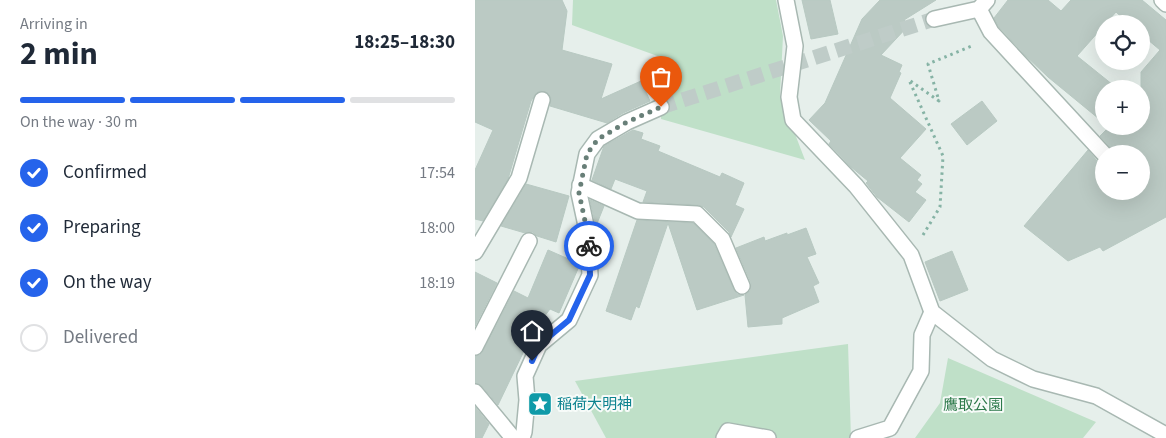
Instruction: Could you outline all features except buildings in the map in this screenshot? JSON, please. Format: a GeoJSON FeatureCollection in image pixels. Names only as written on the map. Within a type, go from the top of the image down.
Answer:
{"type":"FeatureCollection","features":[{"type":"Feature","properties":{"kind":"street"},"geometry":{"type":"LineString","coordinates":[[786,0],[795,46],[789,97],[793,120],[855,186],[911,255],[932,312],[992,359],[1033,380],[1096,396],[1166,435]]}},
{"type":"Feature","properties":{"kind":"street"},"geometry":{"type":"LineString","coordinates":[[1161,0],[1166,4]]}},
{"type":"Feature","properties":{"kind":"street"},"geometry":{"type":"LineString","coordinates":[[934,19],[983,4],[991,32],[1096,145]]}},
{"type":"Feature","properties":{"kind":"street"},"geometry":{"type":"LineString","coordinates":[[475,252],[519,178],[541,100]]}},
{"type":"Feature","properties":{"kind":"street"},"geometry":{"type":"LineString","coordinates":[[522,438],[527,400],[525,376],[539,345],[569,320],[590,275],[588,235],[579,193],[587,154],[598,139],[627,122],[661,107]]}},
{"type":"Feature","properties":{"kind":"street"},"geometry":{"type":"LineString","coordinates":[[580,185],[638,211],[697,214],[722,240],[742,286]]}},
{"type":"Feature","properties":{"kind":"street"},"geometry":{"type":"LineString","coordinates":[[475,347],[529,241]]}},
{"type":"Feature","properties":{"kind":"street"},"geometry":{"type":"LineString","coordinates":[[858,438],[890,428],[921,371],[922,334],[932,312]]}},
{"type":"Feature","properties":{"kind":"street"},"geometry":{"type":"LineString","coordinates":[[475,392],[513,438]]}},
{"type":"Feature","properties":{"kind":"street"},"geometry":{"type":"LineString","coordinates":[[724,438],[728,431],[768,438]]}},
{"type":"Feature","properties":{"kind":"path"},"geometry":{"type":"LineString","coordinates":[[911,255],[940,207],[943,156],[909,80],[939,100],[929,64],[975,45],[983,4]]}},
{"type":"Feature","properties":{"kind":"green space"},"geometry":{"type":"Polygon","coordinates":[[[573,0],[776,0],[783,36],[780,95],[805,160],[661,119],[663,58],[572,25],[573,0]]]}},
{"type":"Feature","properties":{"kind":"green space"},"geometry":{"type":"Polygon","coordinates":[[[848,344],[851,438],[606,438],[575,381],[848,344]]]}},
{"type":"Feature","properties":{"kind":"green space","name":"鷹取公園"},"geometry":{"type":"Polygon","coordinates":[[[948,358],[1096,422],[1083,438],[915,438],[940,403],[948,358]]]}},
{"type":"Feature","properties":{"kind":"tunnel"},"geometry":{"type":"LineString","coordinates":[[661,107],[934,19]]}},
{"type":"Feature","properties":{"kind":"way so far"},"geometry":{"type":"LineString","coordinates":[[589,246],[579,193],[587,154],[598,139],[627,122],[661,107]]}},
{"type":"Feature","properties":{"kind":"place","name":"稲荷大明神"},"geometry":{"type":"Point","coordinates":[540,404]}},
{"type":"Feature","properties":{"kind":"route"},"geometry":{"type":"LineString","coordinates":[[532,361],[539,345],[569,320],[590,275],[589,246]]}}]}
